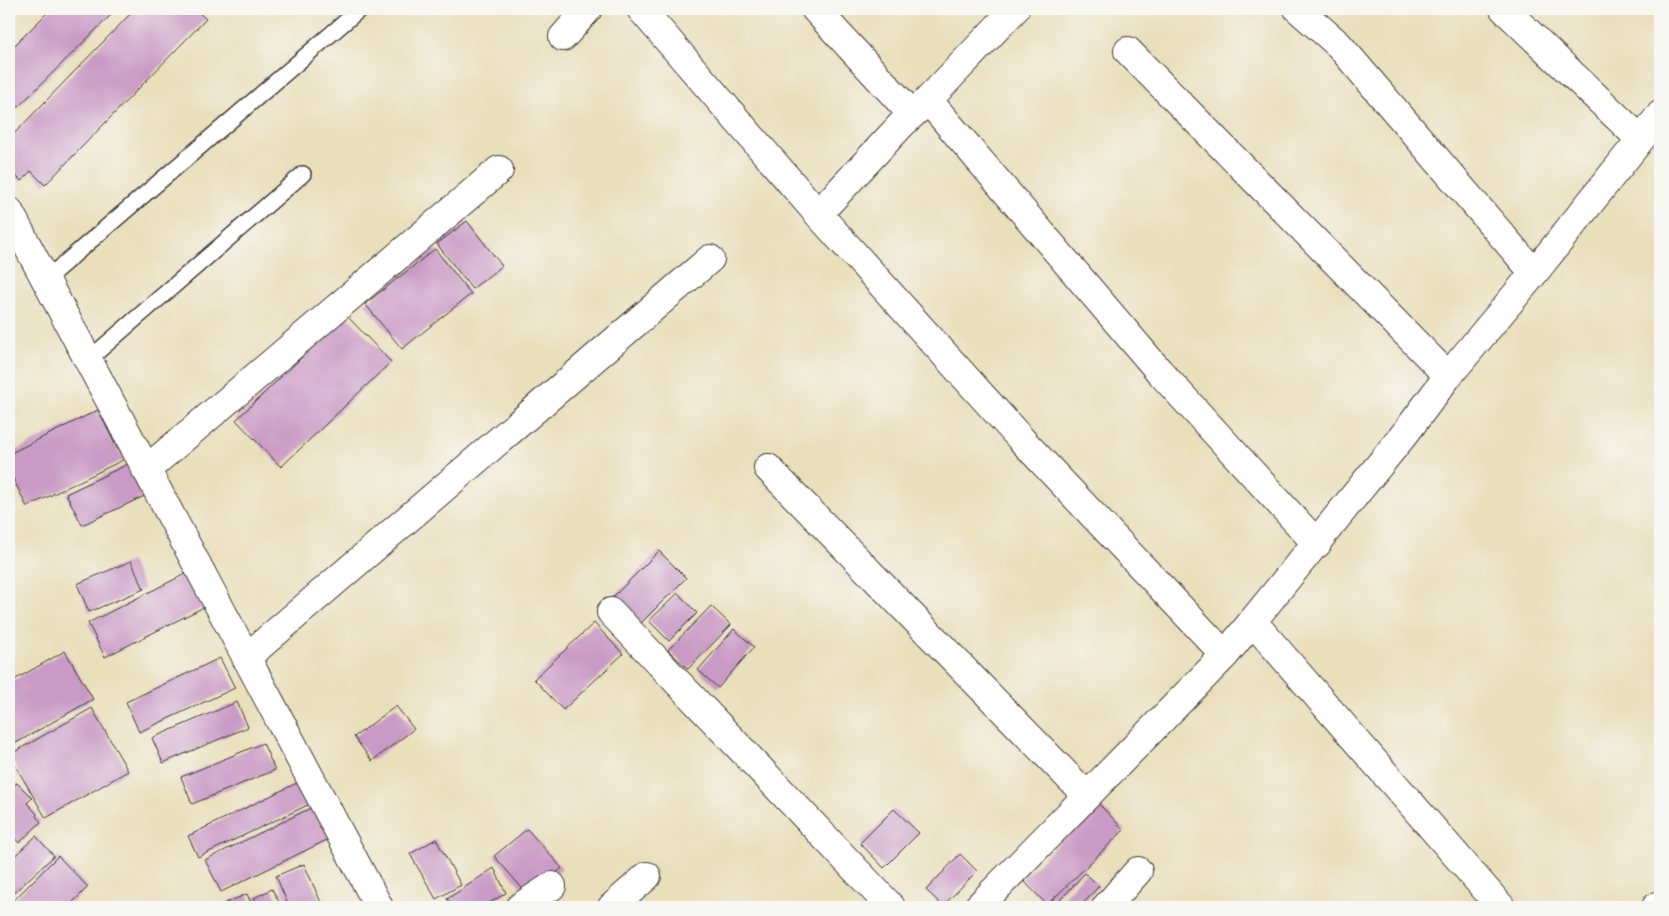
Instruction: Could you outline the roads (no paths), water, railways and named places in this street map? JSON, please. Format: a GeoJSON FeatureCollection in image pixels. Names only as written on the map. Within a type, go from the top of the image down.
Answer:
{"type":"FeatureCollection","features":[{"type":"Feature","properties":{"kind":"street"},"geometry":{"type":"LineString","coordinates":[[563,36],[588,9]]}},
{"type":"Feature","properties":{"kind":"street"},"geometry":{"type":"LineString","coordinates":[[641,9],[818,214],[1021,439],[1225,655]]}},
{"type":"Feature","properties":{"kind":"street"},"geometry":{"type":"LineString","coordinates":[[815,9],[920,107],[1317,544]]}},
{"type":"Feature","properties":{"kind":"street"},"geometry":{"type":"LineString","coordinates":[[818,214],[1015,9]]}},
{"type":"Feature","properties":{"kind":"street"},"geometry":{"type":"LineString","coordinates":[[1298,9],[1339,45],[1534,273]]}},
{"type":"Feature","properties":{"kind":"street"},"geometry":{"type":"LineString","coordinates":[[1504,9],[1640,139]]}},
{"type":"Feature","properties":{"kind":"street"},"geometry":{"type":"LineString","coordinates":[[1128,51],[1448,376]]}},
{"type":"Feature","properties":{"kind":"street"},"geometry":{"type":"LineString","coordinates":[[978,907],[1225,655],[1317,544],[1448,376],[1534,273],[1660,115]]}},
{"type":"Feature","properties":{"kind":"street"},"geometry":{"type":"LineString","coordinates":[[146,470],[499,170]]}},
{"type":"Feature","properties":{"kind":"street"},"geometry":{"type":"LineString","coordinates":[[9,211],[379,907]]}},
{"type":"Feature","properties":{"kind":"street"},"geometry":{"type":"LineString","coordinates":[[246,658],[710,259]]}},
{"type":"Feature","properties":{"kind":"street"},"geometry":{"type":"LineString","coordinates":[[768,468],[1087,796]]}},
{"type":"Feature","properties":{"kind":"street"},"geometry":{"type":"LineString","coordinates":[[611,612],[891,907]]}},
{"type":"Feature","properties":{"kind":"street"},"geometry":{"type":"LineString","coordinates":[[1253,622],[1501,907]]}},
{"type":"Feature","properties":{"kind":"street"},"geometry":{"type":"LineString","coordinates":[[1106,907],[1138,871]]}},
{"type":"Feature","properties":{"kind":"street"},"geometry":{"type":"LineString","coordinates":[[612,907],[647,876]]}},
{"type":"Feature","properties":{"kind":"street"},"geometry":{"type":"LineString","coordinates":[[520,907],[552,886]]}},
{"type":"Feature","properties":{"kind":"street"},"geometry":{"type":"LineString","coordinates":[[1656,907],[1660,904]]}},
{"type":"Feature","properties":{"kind":"lane"},"geometry":{"type":"LineString","coordinates":[[46,280],[360,9]]}},
{"type":"Feature","properties":{"kind":"lane"},"geometry":{"type":"LineString","coordinates":[[88,360],[303,174]]}}]}
